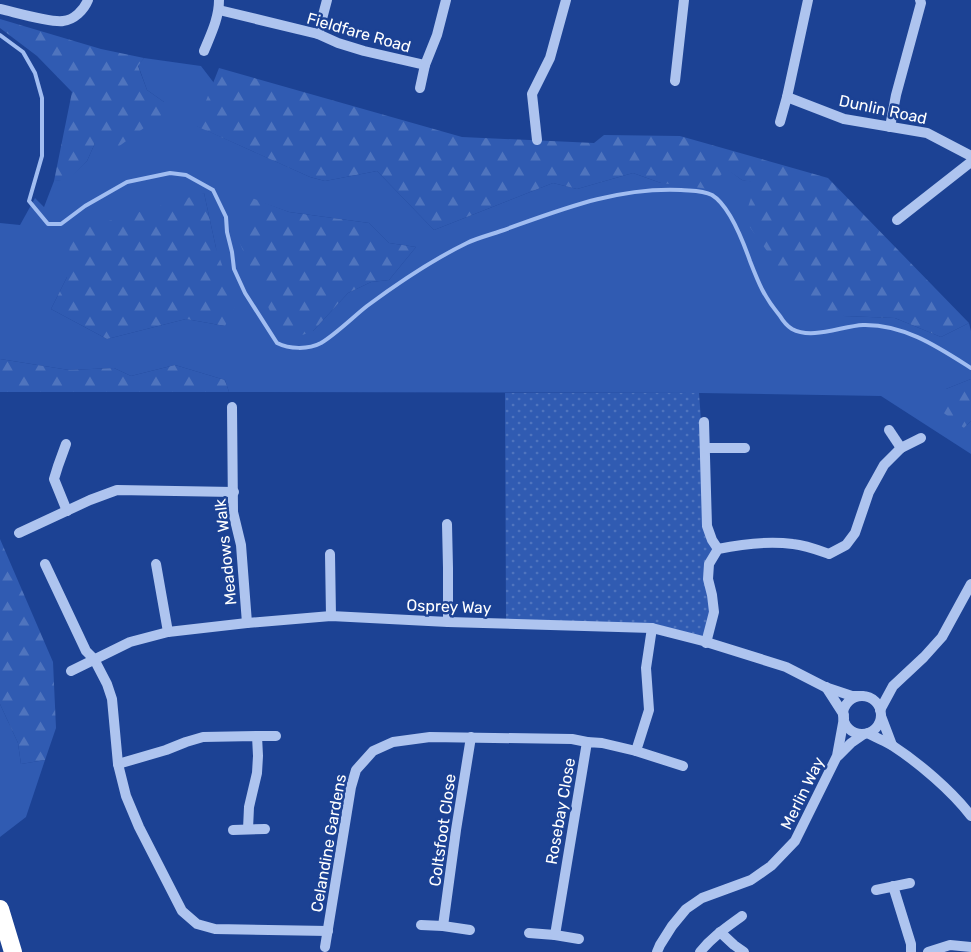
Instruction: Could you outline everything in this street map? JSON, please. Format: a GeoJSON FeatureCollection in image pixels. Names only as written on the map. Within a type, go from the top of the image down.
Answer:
{"type":"FeatureCollection","features":[{"type":"Feature","properties":{"kind":"highway"},"geometry":{"type":"LineString","coordinates":[[0,909],[13,952]]}},
{"type":"Feature","properties":{"kind":"street"},"geometry":{"type":"LineString","coordinates":[[0,9],[60,22],[72,19],[88,0]]}},
{"type":"Feature","properties":{"kind":"street"},"geometry":{"type":"LineString","coordinates":[[318,34],[327,0]]}},
{"type":"Feature","properties":{"kind":"street","name":"Fieldfare Road"},"geometry":{"type":"LineString","coordinates":[[204,51],[219,5],[318,34],[364,51],[425,65],[437,35],[446,0]]}},
{"type":"Feature","properties":{"kind":"street"},"geometry":{"type":"LineString","coordinates":[[537,140],[532,94],[550,58],[566,0]]}},
{"type":"Feature","properties":{"kind":"street"},"geometry":{"type":"LineString","coordinates":[[675,81],[684,0]]}},
{"type":"Feature","properties":{"kind":"street"},"geometry":{"type":"LineString","coordinates":[[780,122],[808,0]]}},
{"type":"Feature","properties":{"kind":"street"},"geometry":{"type":"LineString","coordinates":[[890,127],[920,0]]}},
{"type":"Feature","properties":{"kind":"street"},"geometry":{"type":"LineString","coordinates":[[420,88],[425,65]]}},
{"type":"Feature","properties":{"kind":"street","name":"Dunlin Road"},"geometry":{"type":"LineString","coordinates":[[787,98],[844,118],[927,133],[971,156]]}},
{"type":"Feature","properties":{"kind":"street"},"geometry":{"type":"LineString","coordinates":[[897,220],[971,162]]}},
{"type":"Feature","properties":{"kind":"street","name":"Meadows Walk"},"geometry":{"type":"LineString","coordinates":[[232,407],[233,512],[241,545],[247,623]]}},
{"type":"Feature","properties":{"kind":"street"},"geometry":{"type":"LineString","coordinates":[[704,422],[707,526],[718,549]]}},
{"type":"Feature","properties":{"kind":"street"},"geometry":{"type":"LineString","coordinates":[[889,430],[901,448]]}},
{"type":"Feature","properties":{"kind":"street"},"geometry":{"type":"LineString","coordinates":[[706,643],[714,612],[708,579],[709,564],[718,549],[767,543],[794,544],[830,554],[846,545],[855,533],[869,492],[884,465],[901,448],[921,438]]}},
{"type":"Feature","properties":{"kind":"street"},"geometry":{"type":"LineString","coordinates":[[66,444],[54,479],[67,511]]}},
{"type":"Feature","properties":{"kind":"street"},"geometry":{"type":"LineString","coordinates":[[705,448],[745,448]]}},
{"type":"Feature","properties":{"kind":"street"},"geometry":{"type":"LineString","coordinates":[[19,533],[117,490],[234,492]]}},
{"type":"Feature","properties":{"kind":"street"},"geometry":{"type":"LineString","coordinates":[[447,524],[447,622]]}},
{"type":"Feature","properties":{"kind":"street"},"geometry":{"type":"LineString","coordinates":[[330,554],[331,616]]}},
{"type":"Feature","properties":{"kind":"street"},"geometry":{"type":"LineString","coordinates":[[45,564],[86,651],[94,659],[108,684],[112,699],[118,764],[126,796],[139,827],[182,911],[197,924],[215,929],[328,931]]}},
{"type":"Feature","properties":{"kind":"street"},"geometry":{"type":"LineString","coordinates":[[156,564],[168,632]]}},
{"type":"Feature","properties":{"kind":"street"},"geometry":{"type":"LineString","coordinates":[[970,812],[945,788],[892,745],[850,730],[844,716],[851,700],[892,686],[924,657],[942,637],[971,584]]}},
{"type":"Feature","properties":{"kind":"street","name":"Osprey Way"},"geometry":{"type":"LineString","coordinates":[[71,671],[130,642],[168,632],[331,616],[652,628],[786,667],[825,687],[864,697]]}},
{"type":"Feature","properties":{"kind":"street"},"geometry":{"type":"LineString","coordinates":[[652,628],[646,668],[649,710],[636,751],[682,766]]}},
{"type":"Feature","properties":{"kind":"street"},"geometry":{"type":"LineString","coordinates":[[866,734],[877,727],[892,686]]}},
{"type":"Feature","properties":{"kind":"street","name":"Osprey Way"},"geometry":{"type":"LineString","coordinates":[[825,687],[844,716]]}},
{"type":"Feature","properties":{"kind":"street"},"geometry":{"type":"LineString","coordinates":[[864,697],[874,700],[892,745]]}},
{"type":"Feature","properties":{"kind":"street","name":"Merlin Way"},"geometry":{"type":"LineString","coordinates":[[657,952],[672,926],[686,909],[702,898],[751,880],[771,866],[795,842],[837,756],[844,716]]}},
{"type":"Feature","properties":{"kind":"street","name":"Merlin Way"},"geometry":{"type":"LineString","coordinates":[[837,756],[851,743],[866,734]]}},
{"type":"Feature","properties":{"kind":"street"},"geometry":{"type":"LineString","coordinates":[[118,764],[203,736],[276,736]]}},
{"type":"Feature","properties":{"kind":"street"},"geometry":{"type":"LineString","coordinates":[[249,829],[249,807],[257,773],[257,736]]}},
{"type":"Feature","properties":{"kind":"street","name":"Celandine Gardens"},"geometry":{"type":"LineString","coordinates":[[325,946],[351,788],[356,770],[373,751],[393,742],[430,737],[572,739],[587,742]]}},
{"type":"Feature","properties":{"kind":"street","name":"Coltsfoot Close"},"geometry":{"type":"LineString","coordinates":[[444,926],[471,737]]}},
{"type":"Feature","properties":{"kind":"street","name":"Rosebay Close"},"geometry":{"type":"LineString","coordinates":[[555,935],[587,742],[636,751]]}},
{"type":"Feature","properties":{"kind":"street"},"geometry":{"type":"LineString","coordinates":[[233,830],[265,829]]}},
{"type":"Feature","properties":{"kind":"street"},"geometry":{"type":"LineString","coordinates":[[876,890],[910,883]]}},
{"type":"Feature","properties":{"kind":"street"},"geometry":{"type":"LineString","coordinates":[[893,886],[911,944],[911,952]]}},
{"type":"Feature","properties":{"kind":"street"},"geometry":{"type":"LineString","coordinates":[[700,952],[720,932],[742,916]]}},
{"type":"Feature","properties":{"kind":"street"},"geometry":{"type":"LineString","coordinates":[[421,926],[444,926],[470,930]]}},
{"type":"Feature","properties":{"kind":"street"},"geometry":{"type":"LineString","coordinates":[[720,932],[744,952]]}},
{"type":"Feature","properties":{"kind":"street"},"geometry":{"type":"LineString","coordinates":[[529,933],[579,939]]}},
{"type":"Feature","properties":{"kind":"street"},"geometry":{"type":"LineString","coordinates":[[928,952],[950,945],[971,947]]}},
{"type":"Feature","properties":{"kind":"green space"},"geometry":{"type":"Polygon","coordinates":[[[0,19],[101,49],[144,58],[138,66],[147,90],[164,102],[167,111],[118,147],[95,143],[87,161],[68,180],[54,181],[72,92],[37,56],[0,28],[0,19]]]}},
{"type":"Feature","properties":{"kind":"green space"},"geometry":{"type":"Polygon","coordinates":[[[144,58],[201,66],[214,83],[197,126],[310,177],[325,181],[377,171],[434,230],[553,183],[577,189],[633,173],[661,183],[726,168],[742,180],[756,182],[844,316],[895,318],[941,337],[969,323],[971,379],[946,389],[964,428],[971,421],[971,454],[881,396],[699,393],[229,392],[225,380],[175,365],[131,376],[114,368],[69,370],[0,359],[0,223],[20,225],[35,198],[44,207],[54,181],[68,179],[87,161],[95,143],[164,102],[147,90],[138,65],[144,58]],[[204,193],[67,277],[51,309],[107,339],[186,319],[225,326],[216,248],[204,193]],[[252,199],[313,331],[348,293],[371,282],[389,280],[416,247],[389,243],[369,223],[289,212],[252,199]]]}},
{"type":"Feature","properties":{"kind":"green space"},"geometry":{"type":"Polygon","coordinates":[[[219,68],[462,137],[594,143],[604,135],[680,136],[828,178],[969,323],[941,337],[895,318],[844,316],[808,308],[744,219],[756,183],[742,180],[726,169],[709,189],[661,183],[633,173],[577,189],[553,183],[434,230],[377,171],[325,181],[310,177],[196,126],[219,68]]]}},
{"type":"Feature","properties":{"kind":"green space"},"geometry":{"type":"Polygon","coordinates":[[[204,193],[216,248],[236,304],[225,326],[186,319],[107,339],[51,309],[67,277],[71,232],[204,193]]]}},
{"type":"Feature","properties":{"kind":"green space"},"geometry":{"type":"Polygon","coordinates":[[[252,198],[289,212],[369,223],[389,243],[416,247],[389,280],[371,282],[348,293],[313,331],[297,337],[274,320],[238,239],[252,198]]]}},
{"type":"Feature","properties":{"kind":"green space"},"geometry":{"type":"Polygon","coordinates":[[[0,359],[69,370],[114,368],[131,376],[175,365],[225,380],[229,392],[0,392],[0,359]]]}},
{"type":"Feature","properties":{"kind":"green space"},"geometry":{"type":"Polygon","coordinates":[[[971,379],[971,421],[964,428],[941,411],[946,389],[971,379]]]}},
{"type":"Feature","properties":{"kind":"green space"},"geometry":{"type":"Polygon","coordinates":[[[505,393],[699,393],[703,448],[704,526],[716,550],[707,564],[712,611],[703,641],[653,625],[506,620],[505,393]]]}},
{"type":"Feature","properties":{"kind":"green space"},"geometry":{"type":"Polygon","coordinates":[[[0,539],[53,662],[56,728],[45,760],[21,764],[18,743],[0,704],[0,539]]]}},
{"type":"Feature","properties":{"kind":"green space"},"geometry":{"type":"Polygon","coordinates":[[[0,704],[18,743],[21,764],[45,760],[26,817],[0,837],[0,704]]]}},
{"type":"Feature","properties":{"kind":"waterway"},"geometry":{"type":"LineString","coordinates":[[0,35],[23,52],[35,73],[42,98],[42,156],[29,201],[48,224],[61,224],[85,206],[127,182],[170,173],[186,175],[213,190],[226,217],[234,269],[245,293],[277,343],[282,345],[305,348],[321,343],[403,280],[467,243],[567,208],[611,196],[657,190],[681,190],[708,193],[725,207],[740,234],[756,277],[766,296],[784,322],[792,329],[818,333],[863,325],[893,328],[920,338],[971,368]]}}]}
